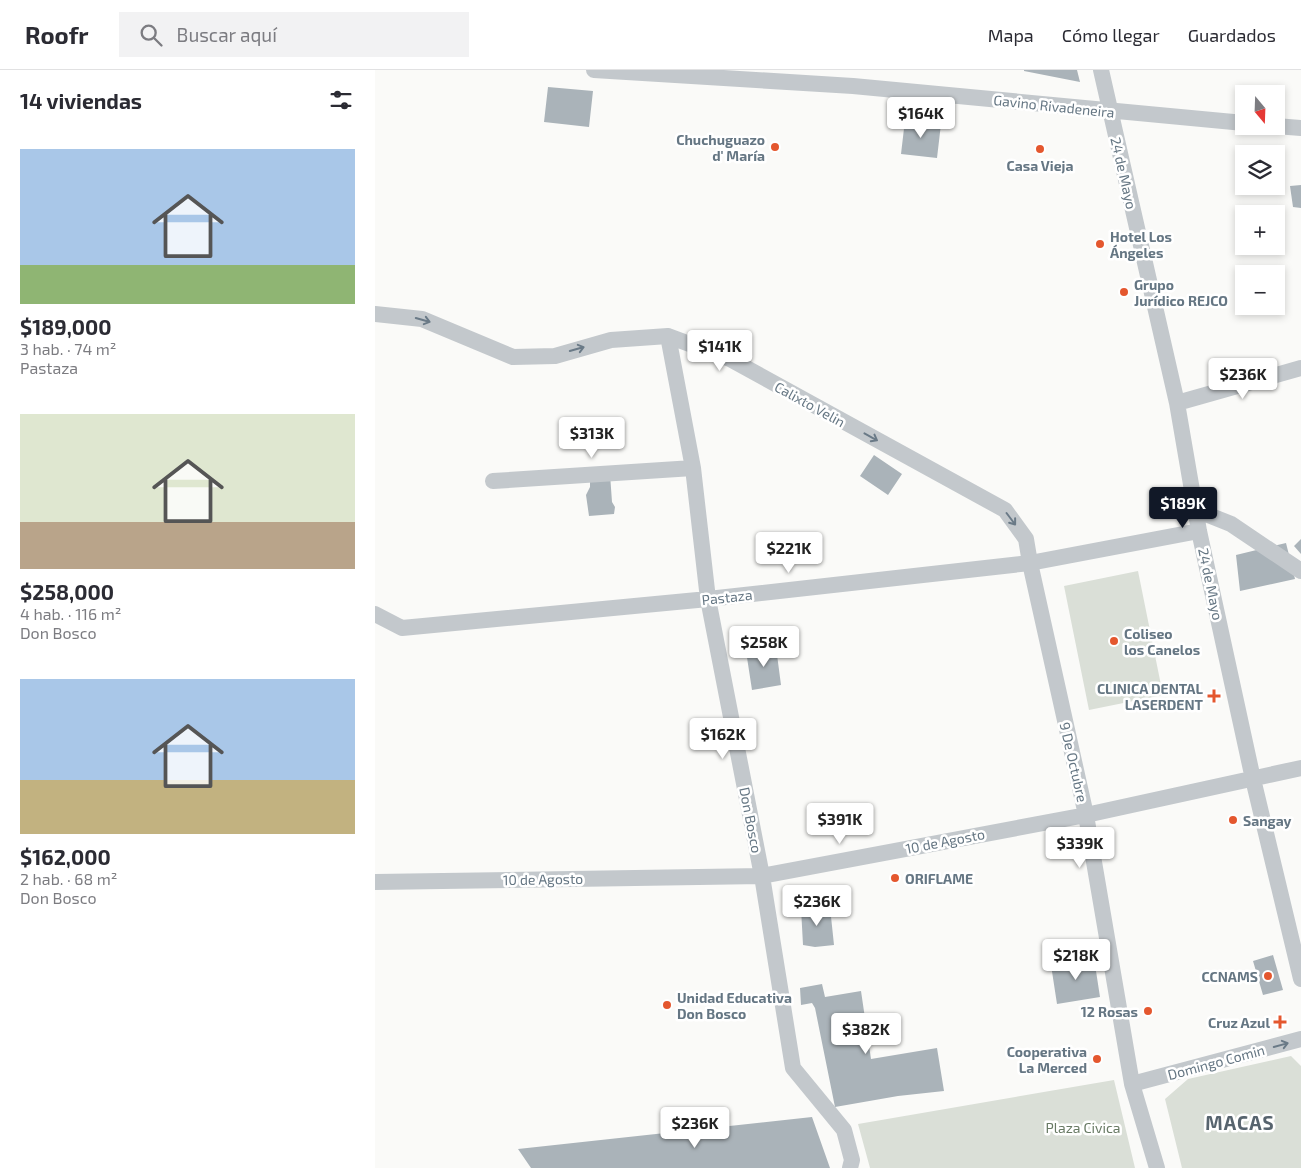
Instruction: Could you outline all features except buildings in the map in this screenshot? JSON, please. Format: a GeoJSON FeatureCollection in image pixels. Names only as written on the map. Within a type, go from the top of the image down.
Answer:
{"type":"FeatureCollection","features":[{"type":"Feature","properties":{"kind":"street","name":"Gavino Rivadeneira"},"geometry":{"type":"LineString","coordinates":[[594,70],[851,78],[1110,111],[1235,122]]}},
{"type":"Feature","properties":{"kind":"street","name":"24 de Mayo"},"geometry":{"type":"LineString","coordinates":[[1101,70],[1177,403],[1199,531],[1253,779],[1301,979]]}},
{"type":"Feature","properties":{"kind":"street"},"geometry":{"type":"LineString","coordinates":[[1285,127],[1301,128]]}},
{"type":"Feature","properties":{"kind":"street","name":"Calixto Velin"},"geometry":{"type":"LineString","coordinates":[[375,314],[422,319],[513,357],[555,356],[611,340],[668,336],[730,359],[1005,510],[1026,539],[1030,563]]}},
{"type":"Feature","properties":{"kind":"street","name":"Don Bosco"},"geometry":{"type":"LineString","coordinates":[[668,336],[693,468],[708,599],[762,876],[793,1068],[844,1130],[853,1160],[850,1168]]}},
{"type":"Feature","properties":{"kind":"street"},"geometry":{"type":"LineString","coordinates":[[1177,403],[1301,368]]}},
{"type":"Feature","properties":{"kind":"street"},"geometry":{"type":"LineString","coordinates":[[493,481],[693,468]]}},
{"type":"Feature","properties":{"kind":"street"},"geometry":{"type":"LineString","coordinates":[[1195,510],[1231,524],[1301,571]]}},
{"type":"Feature","properties":{"kind":"street","name":"Pastaza"},"geometry":{"type":"LineString","coordinates":[[375,614],[401,628],[708,599],[1030,563],[1199,531]]}},
{"type":"Feature","properties":{"kind":"street","name":"9 De Octubre"},"geometry":{"type":"LineString","coordinates":[[1030,563],[1086,815],[1132,1084],[1157,1168]]}},
{"type":"Feature","properties":{"kind":"street","name":"10 de Agosto"},"geometry":{"type":"LineString","coordinates":[[375,882],[762,876],[1086,815],[1301,768]]}},
{"type":"Feature","properties":{"kind":"street","name":"Domingo Comin"},"geometry":{"type":"LineString","coordinates":[[1132,1084],[1301,1039]]}},
{"type":"Feature","properties":{"kind":"green space","name":"Coliseo los Canelos"},"geometry":{"type":"Polygon","coordinates":[[[1138,571],[1163,695],[1089,710],[1064,586],[1138,571]]]}},
{"type":"Feature","properties":{"kind":"green space"},"geometry":{"type":"Polygon","coordinates":[[[1291,1056],[1301,1066],[1301,1168],[1182,1168],[1165,1099],[1188,1079],[1291,1056]]]}},
{"type":"Feature","properties":{"kind":"green space","name":"Plaza Civica"},"geometry":{"type":"Polygon","coordinates":[[[1114,1080],[1135,1168],[870,1168],[858,1124],[1114,1080]]]}},
{"type":"Feature","properties":{"kind":"place","name":"Chuchuguazo d' María"},"geometry":{"type":"Point","coordinates":[775,147]}},
{"type":"Feature","properties":{"kind":"place","name":"Casa Vieja"},"geometry":{"type":"Point","coordinates":[1040,149]}},
{"type":"Feature","properties":{"kind":"place","name":"Hotel Los Ángeles"},"geometry":{"type":"Point","coordinates":[1100,244]}},
{"type":"Feature","properties":{"kind":"place","name":"Grupo Jurídico REJCO"},"geometry":{"type":"Point","coordinates":[1124,292]}},
{"type":"Feature","properties":{"kind":"place","name":"Coliseo los Canelos"},"geometry":{"type":"Point","coordinates":[1114,641]}},
{"type":"Feature","properties":{"kind":"place","name":"CLINICA DENTAL LASERDENT"},"geometry":{"type":"Point","coordinates":[1214,696]}},
{"type":"Feature","properties":{"kind":"place","name":"Sangay"},"geometry":{"type":"Point","coordinates":[1233,820]}},
{"type":"Feature","properties":{"kind":"place","name":"ORIFLAME"},"geometry":{"type":"Point","coordinates":[895,878]}},
{"type":"Feature","properties":{"kind":"place","name":"CCNAMS"},"geometry":{"type":"Point","coordinates":[1268,976]}},
{"type":"Feature","properties":{"kind":"place","name":"Unidad Educativa Don Bosco"},"geometry":{"type":"Point","coordinates":[667,1005]}},
{"type":"Feature","properties":{"kind":"place","name":"12 Rosas"},"geometry":{"type":"Point","coordinates":[1148,1011]}},
{"type":"Feature","properties":{"kind":"place","name":"Cruz Azul"},"geometry":{"type":"Point","coordinates":[1280,1022]}},
{"type":"Feature","properties":{"kind":"place","name":"Cooperativa La Merced"},"geometry":{"type":"Point","coordinates":[1097,1059]}},
{"type":"Feature","properties":{"kind":"district","name":"MACAS"},"geometry":{"type":"Point","coordinates":[1240,1122]}}]}
